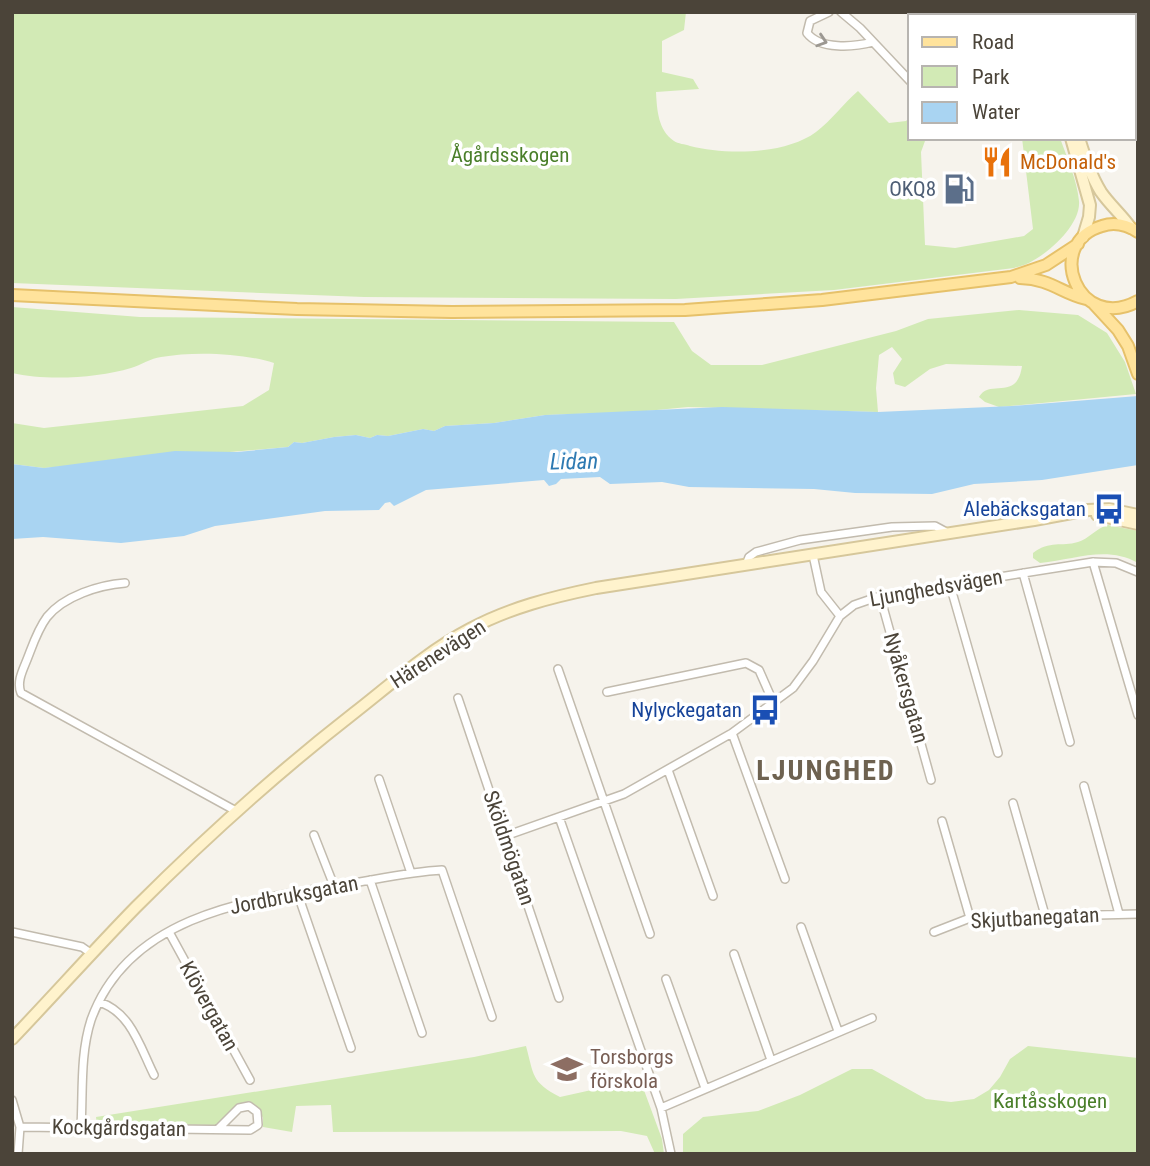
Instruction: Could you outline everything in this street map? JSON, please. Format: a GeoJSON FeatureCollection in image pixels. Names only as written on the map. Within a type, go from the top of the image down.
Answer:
{"type":"FeatureCollection","features":[{"type":"Feature","properties":{"kind":"main road"},"geometry":{"type":"LineString","coordinates":[[1011,277],[1039,268],[1089,232],[1105,225],[1114,224],[1134,230]]}},
{"type":"Feature","properties":{"kind":"main road"},"geometry":{"type":"LineString","coordinates":[[1080,241],[1072,258],[1072,273],[1077,287],[1123,337],[1138,374]]}},
{"type":"Feature","properties":{"kind":"main road"},"geometry":{"type":"LineString","coordinates":[[12,295],[297,309],[452,312],[685,310],[822,300],[1011,277],[1035,278],[1051,283],[1102,307],[1121,308],[1138,301]]}},
{"type":"Feature","properties":{"kind":"street"},"geometry":{"type":"LineString","coordinates":[[829,12],[815,18],[807,27],[807,33],[816,42],[836,45],[873,43]]}},
{"type":"Feature","properties":{"kind":"street"},"geometry":{"type":"LineString","coordinates":[[841,12],[848,16],[908,79]]}},
{"type":"Feature","properties":{"kind":"street"},"geometry":{"type":"LineString","coordinates":[[1071,140],[1090,205],[1089,217],[1080,241]]}},
{"type":"Feature","properties":{"kind":"street"},"geometry":{"type":"LineString","coordinates":[[1080,140],[1101,192],[1134,230]]}},
{"type":"Feature","properties":{"kind":"street","name":"Härenevägen"},"geometry":{"type":"LineString","coordinates":[[12,1039],[92,954],[236,811],[323,737],[396,680],[470,629],[508,612],[556,597],[1088,510],[1109,509],[1138,515]]}},
{"type":"Feature","properties":{"kind":"street","name":"Härenevägen"},"geometry":{"type":"LineString","coordinates":[[1076,513],[1108,516],[1138,524]]}},
{"type":"Feature","properties":{"kind":"street"},"geometry":{"type":"LineString","coordinates":[[746,565],[749,557],[756,552],[813,538],[892,527],[935,526],[949,533]]}},
{"type":"Feature","properties":{"kind":"street"},"geometry":{"type":"LineString","coordinates":[[813,555],[819,586],[840,616]]}},
{"type":"Feature","properties":{"kind":"street"},"geometry":{"type":"LineString","coordinates":[[1093,562],[1138,715]]}},
{"type":"Feature","properties":{"kind":"street","name":"Ljunghedsvägen"},"geometry":{"type":"LineString","coordinates":[[505,836],[603,802],[668,770],[732,733],[774,704],[803,675],[840,616],[853,605],[880,596],[1093,562],[1116,563],[1138,572]]}},
{"type":"Feature","properties":{"kind":"street"},"geometry":{"type":"LineString","coordinates":[[1023,573],[1070,742]]}},
{"type":"Feature","properties":{"kind":"street"},"geometry":{"type":"LineString","coordinates":[[125,583],[90,590],[55,609],[38,632],[27,660],[19,682],[22,693],[236,811]]}},
{"type":"Feature","properties":{"kind":"street"},"geometry":{"type":"LineString","coordinates":[[950,585],[998,753]]}},
{"type":"Feature","properties":{"kind":"street","name":"Nyåkersgatan"},"geometry":{"type":"LineString","coordinates":[[880,596],[931,780]]}},
{"type":"Feature","properties":{"kind":"street"},"geometry":{"type":"LineString","coordinates":[[607,692],[746,663],[759,670],[774,704]]}},
{"type":"Feature","properties":{"kind":"street"},"geometry":{"type":"LineString","coordinates":[[558,669],[650,934]]}},
{"type":"Feature","properties":{"kind":"street","name":"Sköldmögatan"},"geometry":{"type":"LineString","coordinates":[[458,698],[559,998]]}},
{"type":"Feature","properties":{"kind":"street"},"geometry":{"type":"LineString","coordinates":[[732,733],[785,879]]}},
{"type":"Feature","properties":{"kind":"street"},"geometry":{"type":"LineString","coordinates":[[668,770],[713,896]]}},
{"type":"Feature","properties":{"kind":"street"},"geometry":{"type":"LineString","coordinates":[[379,779],[411,873]]}},
{"type":"Feature","properties":{"kind":"street"},"geometry":{"type":"LineString","coordinates":[[1084,786],[1119,914]]}},
{"type":"Feature","properties":{"kind":"street"},"geometry":{"type":"LineString","coordinates":[[1013,803],[1045,915]]}},
{"type":"Feature","properties":{"kind":"street"},"geometry":{"type":"LineString","coordinates":[[559,817],[661,1108],[671,1154]]}},
{"type":"Feature","properties":{"kind":"street"},"geometry":{"type":"LineString","coordinates":[[942,821],[970,918]]}},
{"type":"Feature","properties":{"kind":"street"},"geometry":{"type":"LineString","coordinates":[[314,835],[334,886]]}},
{"type":"Feature","properties":{"kind":"street","name":"Jordbruksgatan"},"geometry":{"type":"LineString","coordinates":[[81,1127],[85,1046],[91,1021],[112,981],[139,953],[169,932],[226,906],[263,897],[442,870],[492,1017]]}},
{"type":"Feature","properties":{"kind":"street"},"geometry":{"type":"LineString","coordinates":[[370,880],[422,1033]]}},
{"type":"Feature","properties":{"kind":"street"},"geometry":{"type":"LineString","coordinates":[[298,892],[351,1048]]}},
{"type":"Feature","properties":{"kind":"street","name":"Skjutbanegatan"},"geometry":{"type":"LineString","coordinates":[[934,932],[970,918],[1138,914]]}},
{"type":"Feature","properties":{"kind":"street"},"geometry":{"type":"LineString","coordinates":[[801,928],[838,1031]]}},
{"type":"Feature","properties":{"kind":"street"},"geometry":{"type":"LineString","coordinates":[[12,932],[82,947],[92,954]]}},
{"type":"Feature","properties":{"kind":"street","name":"Klövergatan"},"geometry":{"type":"LineString","coordinates":[[169,932],[250,1080]]}},
{"type":"Feature","properties":{"kind":"street"},"geometry":{"type":"LineString","coordinates":[[734,954],[771,1060]]}},
{"type":"Feature","properties":{"kind":"street"},"geometry":{"type":"LineString","coordinates":[[666,979],[705,1088]]}},
{"type":"Feature","properties":{"kind":"street"},"geometry":{"type":"LineString","coordinates":[[99,1002],[114,1008],[126,1019],[154,1074]]}},
{"type":"Feature","properties":{"kind":"street"},"geometry":{"type":"LineString","coordinates":[[661,1108],[872,1018]]}},
{"type":"Feature","properties":{"kind":"street"},"geometry":{"type":"LineString","coordinates":[[12,1100],[20,1127],[18,1154]]}},
{"type":"Feature","properties":{"kind":"street","name":"Kockgårdsgatan"},"geometry":{"type":"LineString","coordinates":[[20,1127],[81,1127],[218,1129],[255,1129],[259,1121],[257,1112],[249,1106],[239,1108],[218,1129]]}},
{"type":"Feature","properties":{"kind":"green space","name":"Ågårdsskogen"},"geometry":{"type":"Polygon","coordinates":[[[12,12],[686,12],[684,30],[662,41],[662,72],[693,79],[699,89],[656,92],[662,125],[676,142],[704,149],[737,152],[788,145],[816,132],[858,91],[889,123],[908,119],[908,140],[928,140],[921,152],[925,245],[955,248],[1024,236],[1033,229],[1022,140],[1061,140],[1079,201],[1075,218],[1057,243],[1022,266],[834,290],[676,299],[364,297],[12,283],[12,12]]]}},
{"type":"Feature","properties":{"kind":"green space"},"geometry":{"type":"Polygon","coordinates":[[[12,307],[140,317],[674,322],[692,351],[711,365],[762,365],[896,331],[928,319],[1019,310],[1078,315],[1107,333],[1125,362],[1136,394],[999,407],[979,397],[990,389],[1009,387],[1015,383],[1022,366],[946,364],[930,369],[905,387],[895,384],[893,373],[902,359],[892,347],[879,355],[876,388],[878,412],[688,407],[545,415],[494,423],[445,426],[434,431],[423,429],[370,438],[356,435],[334,437],[294,442],[288,447],[44,468],[12,464],[12,423],[44,428],[243,406],[269,390],[274,363],[233,355],[188,354],[157,358],[131,368],[88,376],[56,378],[12,373],[12,307]]]}},
{"type":"Feature","properties":{"kind":"green space"},"geometry":{"type":"Polygon","coordinates":[[[1108,525],[1138,531],[1138,563],[1102,554],[1040,563],[1033,558],[1033,553],[1039,549],[1078,542],[1108,525]]]}},
{"type":"Feature","properties":{"kind":"green space"},"geometry":{"type":"Polygon","coordinates":[[[526,1046],[535,1077],[544,1087],[560,1097],[605,1087],[638,1074],[662,1139],[664,1154],[655,1154],[647,1136],[621,1131],[333,1132],[331,1105],[296,1106],[292,1132],[263,1127],[263,1118],[258,1108],[245,1103],[215,1125],[97,1124],[96,1117],[474,1057],[526,1046]]]}},
{"type":"Feature","properties":{"kind":"green space","name":"Kartåsskogen"},"geometry":{"type":"Polygon","coordinates":[[[1028,1046],[1138,1058],[1138,1154],[683,1154],[683,1134],[703,1117],[758,1111],[800,1095],[852,1069],[872,1069],[926,1099],[951,1102],[974,1099],[989,1090],[1010,1059],[1028,1046]]]}},
{"type":"Feature","properties":{"kind":"water","name":"Lidan"},"geometry":{"type":"Polygon","coordinates":[[[1138,396],[1138,465],[1042,480],[974,484],[932,494],[689,487],[662,482],[610,484],[600,477],[561,479],[549,486],[544,480],[426,490],[394,506],[390,502],[385,503],[379,510],[325,511],[215,526],[184,536],[121,543],[43,537],[12,539],[12,464],[44,468],[175,451],[237,452],[288,447],[294,442],[334,437],[356,435],[370,438],[423,429],[434,431],[445,426],[494,423],[545,415],[722,407],[878,412],[1012,406],[1138,396]]]}},
{"type":"Feature","properties":{"kind":"place","name":"McDonald's"},"geometry":{"type":"Point","coordinates":[997,162]}},
{"type":"Feature","properties":{"kind":"place","name":"OKQ8"},"geometry":{"type":"Point","coordinates":[959,189]}},
{"type":"Feature","properties":{"kind":"place","name":"Alebäcksgatan"},"geometry":{"type":"Point","coordinates":[1109,509]}},
{"type":"Feature","properties":{"kind":"place","name":"Nylyckegatan"},"geometry":{"type":"Point","coordinates":[765,710]}},
{"type":"Feature","properties":{"kind":"place","name":"Torsborgs förskola"},"geometry":{"type":"Point","coordinates":[567,1069]}},
{"type":"Feature","properties":{"kind":"district","name":"LJUNGHED"},"geometry":{"type":"Point","coordinates":[826,770]}}]}
